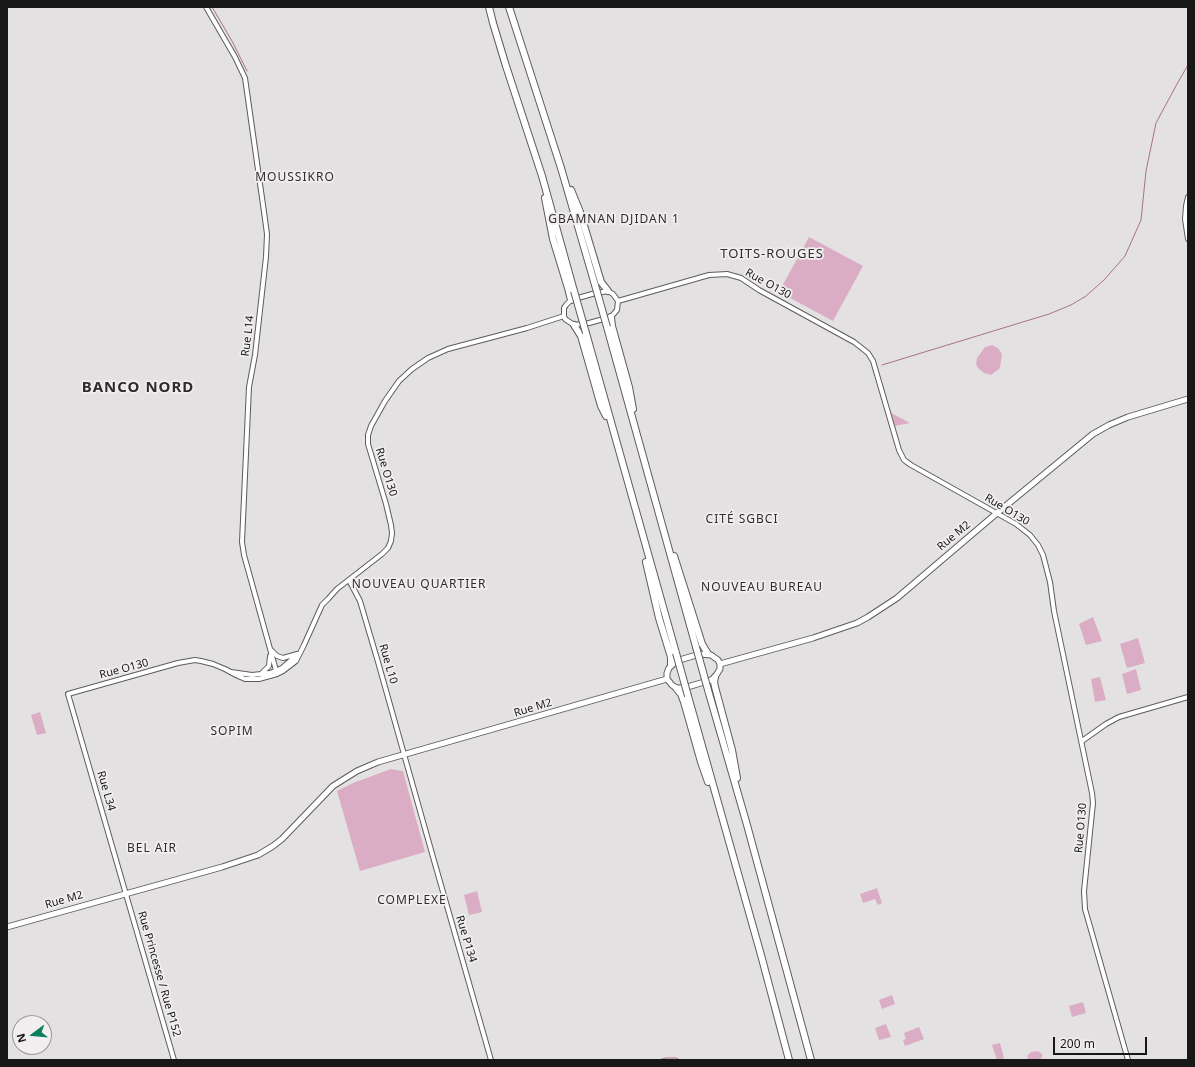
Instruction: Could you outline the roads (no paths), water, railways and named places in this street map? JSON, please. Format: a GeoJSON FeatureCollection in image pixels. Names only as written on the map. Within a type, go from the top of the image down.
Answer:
{"type":"FeatureCollection","features":[{"type":"Feature","properties":{"kind":"highway"},"geometry":{"type":"LineString","coordinates":[[489,7],[506,66],[542,176],[637,518],[762,955],[789,1060]]}},
{"type":"Feature","properties":{"kind":"highway"},"geometry":{"type":"LineString","coordinates":[[509,7],[561,168],[595,285],[747,825],[811,1060]]}},
{"type":"Feature","properties":{"kind":"highway"},"geometry":{"type":"LineString","coordinates":[[561,168],[580,212],[601,282],[608,291]]}},
{"type":"Feature","properties":{"kind":"highway"},"geometry":{"type":"LineString","coordinates":[[542,176],[553,239],[571,300]]}},
{"type":"Feature","properties":{"kind":"highway"},"geometry":{"type":"LineString","coordinates":[[612,317],[612,326],[629,387],[638,438]]}},
{"type":"Feature","properties":{"kind":"highway"},"geometry":{"type":"LineString","coordinates":[[574,325],[581,336],[601,406],[612,428]]}},
{"type":"Feature","properties":{"kind":"highway"},"geometry":{"type":"LineString","coordinates":[[659,512],[684,582],[702,644],[708,654]]}},
{"type":"Feature","properties":{"kind":"highway"},"geometry":{"type":"LineString","coordinates":[[637,518],[654,600],[672,657],[671,665]]}},
{"type":"Feature","properties":{"kind":"highway"},"geometry":{"type":"LineString","coordinates":[[715,677],[714,688],[732,750],[747,825]]}},
{"type":"Feature","properties":{"kind":"highway"},"geometry":{"type":"LineString","coordinates":[[676,688],[682,694],[701,762],[726,829]]}},
{"type":"Feature","properties":{"kind":"main road","name":"Rue M2"},"geometry":{"type":"LineString","coordinates":[[720,664],[813,638],[848,626],[868,617],[897,598],[997,513],[1102,428],[1128,416],[1188,399]]}},
{"type":"Feature","properties":{"kind":"main road"},"geometry":{"type":"LineString","coordinates":[[700,654],[714,656],[720,664],[719,673],[712,680],[684,688],[676,688],[667,679],[667,673],[671,665],[700,654]]}},
{"type":"Feature","properties":{"kind":"main road","name":"Rue M2"},"geometry":{"type":"LineString","coordinates":[[7,927],[235,863],[266,851],[282,839],[325,793],[341,780],[378,762],[667,679]]}},
{"type":"Feature","properties":{"kind":"street","name":"Rue L14"},"geometry":{"type":"LineString","coordinates":[[206,7],[235,57],[245,78],[266,226],[266,257],[255,355],[249,387],[242,542],[244,555],[268,645],[277,672]]}},
{"type":"Feature","properties":{"kind":"street"},"geometry":{"type":"LineString","coordinates":[[1188,197],[1185,220],[1188,239]]}},
{"type":"Feature","properties":{"kind":"street","name":"Rue O130"},"geometry":{"type":"LineString","coordinates":[[618,301],[709,275],[727,274],[741,278],[759,290],[854,342],[865,350],[870,356],[898,450],[904,460],[1016,524],[1030,535],[1038,545],[1050,582],[1057,624],[1092,793],[1093,803],[1084,891],[1085,909],[1128,1060]]}},
{"type":"Feature","properties":{"kind":"street"},"geometry":{"type":"LineString","coordinates":[[608,291],[613,294],[618,301],[617,310],[612,317],[574,325],[568,322],[564,316],[564,308],[571,300],[608,291]]}},
{"type":"Feature","properties":{"kind":"street","name":"Rue O130"},"geometry":{"type":"LineString","coordinates":[[68,694],[178,663],[195,660],[207,662],[245,679],[259,679],[292,665],[296,661],[302,649],[322,605],[338,589],[382,554],[388,548],[391,541],[391,525],[368,444],[368,435],[384,401],[399,381],[412,369],[428,358],[448,349],[527,328],[564,316]]}},
{"type":"Feature","properties":{"kind":"street","name":"Rue L10"},"geometry":{"type":"LineString","coordinates":[[349,580],[360,602],[404,755]]}},
{"type":"Feature","properties":{"kind":"street"},"geometry":{"type":"LineString","coordinates":[[268,645],[274,654],[279,658],[287,658],[298,653]]}},
{"type":"Feature","properties":{"kind":"street","name":"Rue O130"},"geometry":{"type":"LineString","coordinates":[[231,672],[261,675],[277,672],[302,649]]}},
{"type":"Feature","properties":{"kind":"street"},"geometry":{"type":"LineString","coordinates":[[261,675],[266,671],[271,661],[270,652]]}},
{"type":"Feature","properties":{"kind":"street","name":"Rue L34"},"geometry":{"type":"LineString","coordinates":[[68,694],[126,893]]}},
{"type":"Feature","properties":{"kind":"street"},"geometry":{"type":"LineString","coordinates":[[1082,741],[1112,720],[1119,717],[1188,697]]}},
{"type":"Feature","properties":{"kind":"street","name":"Rue P134"},"geometry":{"type":"LineString","coordinates":[[404,755],[491,1060]]}},
{"type":"Feature","properties":{"kind":"street","name":"Rue Princesse / Rue P152"},"geometry":{"type":"LineString","coordinates":[[126,893],[174,1060]]}},
{"type":"Feature","properties":{"kind":"waterway"},"geometry":{"type":"LineString","coordinates":[[212,7],[232,41],[247,71]]}},
{"type":"Feature","properties":{"kind":"waterway"},"geometry":{"type":"LineString","coordinates":[[882,365],[1049,314],[1071,305],[1086,296],[1104,280],[1125,256],[1141,220],[1146,171],[1156,123],[1188,65]]}},
{"type":"Feature","properties":{"kind":"waterway"},"geometry":{"type":"LineString","coordinates":[[658,1060],[666,1058],[676,1058],[680,1060]]}},
{"type":"Feature","properties":{"kind":"district","name":"MOUSSIKRO"},"geometry":{"type":"Point","coordinates":[295,178]}},
{"type":"Feature","properties":{"kind":"district","name":"GBAMNAN DJIDAN 1"},"geometry":{"type":"Point","coordinates":[614,220]}},
{"type":"Feature","properties":{"kind":"district","name":"TOITS-ROUGES"},"geometry":{"type":"Point","coordinates":[772,254]}},
{"type":"Feature","properties":{"kind":"district","name":"BANCO NORD"},"geometry":{"type":"Point","coordinates":[138,388]}},
{"type":"Feature","properties":{"kind":"district","name":"CITÉ SGBCI"},"geometry":{"type":"Point","coordinates":[742,520]}},
{"type":"Feature","properties":{"kind":"district","name":"NOUVEAU QUARTIER"},"geometry":{"type":"Point","coordinates":[419,585]}},
{"type":"Feature","properties":{"kind":"district","name":"NOUVEAU BUREAU"},"geometry":{"type":"Point","coordinates":[762,588]}},
{"type":"Feature","properties":{"kind":"district","name":"SOPIM"},"geometry":{"type":"Point","coordinates":[232,732]}},
{"type":"Feature","properties":{"kind":"district","name":"BEL AIR"},"geometry":{"type":"Point","coordinates":[152,849]}},
{"type":"Feature","properties":{"kind":"district","name":"COMPLEXE"},"geometry":{"type":"Point","coordinates":[412,901]}}]}
